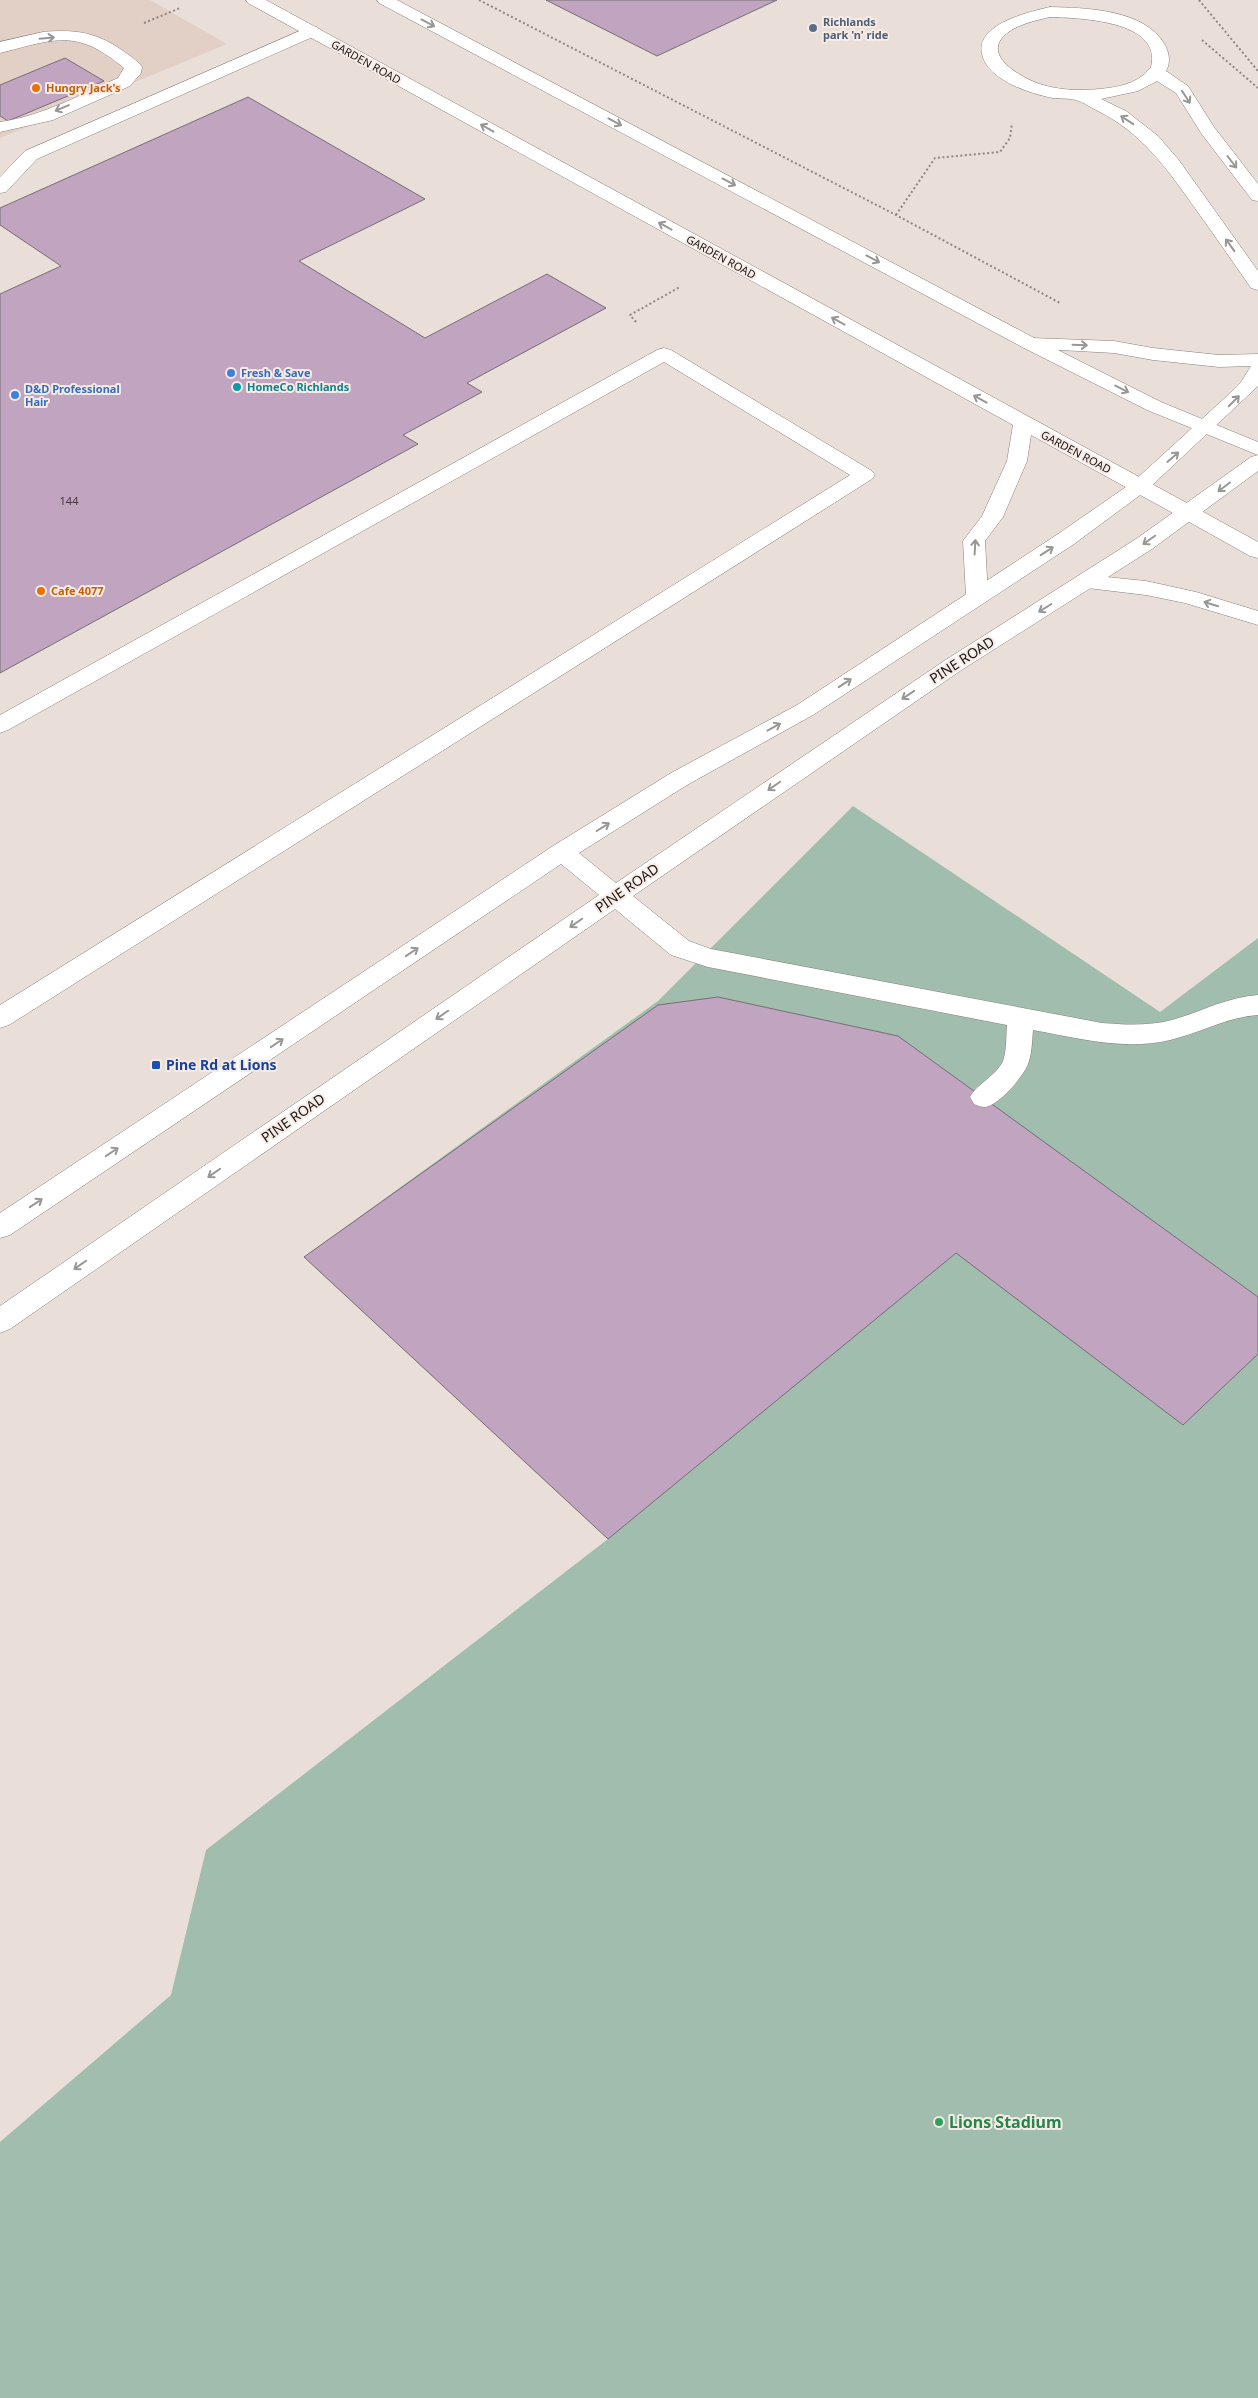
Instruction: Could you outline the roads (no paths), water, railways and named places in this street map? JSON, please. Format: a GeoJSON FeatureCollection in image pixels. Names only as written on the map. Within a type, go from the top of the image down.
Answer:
{"type":"FeatureCollection","features":[{"type":"Feature","properties":{"kind":"main road","name":"GARDEN ROAD"},"geometry":{"type":"LineString","coordinates":[[254,0],[1258,551]]}},
{"type":"Feature","properties":{"kind":"main road"},"geometry":{"type":"LineString","coordinates":[[385,0],[1031,344],[1154,406],[1258,448]]}},
{"type":"Feature","properties":{"kind":"main road"},"geometry":{"type":"LineString","coordinates":[[1115,0],[1127,14],[1129,23]]}},
{"type":"Feature","properties":{"kind":"main road"},"geometry":{"type":"LineString","coordinates":[[1049,6],[1104,16],[1129,23],[1147,34],[1158,46],[1162,59],[1156,72],[1144,82],[1127,90],[1105,94],[1080,95],[1050,91],[1017,80],[999,68],[990,54],[991,40],[998,30],[1049,6]]}},
{"type":"Feature","properties":{"kind":"main road"},"geometry":{"type":"LineString","coordinates":[[0,188],[31,155],[311,31]]}},
{"type":"Feature","properties":{"kind":"main road"},"geometry":{"type":"LineString","coordinates":[[0,48],[20,40],[56,37],[88,38],[133,67],[132,74],[124,82],[35,120],[14,126],[0,127]]}},
{"type":"Feature","properties":{"kind":"main road"},"geometry":{"type":"LineString","coordinates":[[1156,72],[1182,90],[1207,129],[1258,196]]}},
{"type":"Feature","properties":{"kind":"main road"},"geometry":{"type":"LineString","coordinates":[[1080,95],[1120,115],[1152,140],[1172,163],[1258,284]]}},
{"type":"Feature","properties":{"kind":"main road"},"geometry":{"type":"LineString","coordinates":[[1031,344],[1114,346],[1153,354],[1219,361],[1258,360]]}},
{"type":"Feature","properties":{"kind":"main road"},"geometry":{"type":"LineString","coordinates":[[0,725],[664,354],[864,475],[0,1018]]}},
{"type":"Feature","properties":{"kind":"main road"},"geometry":{"type":"LineString","coordinates":[[0,1227],[562,852],[680,780],[804,710],[1066,539],[1140,486],[1206,428],[1249,385],[1258,370]]}},
{"type":"Feature","properties":{"kind":"main road"},"geometry":{"type":"LineString","coordinates":[[977,596],[974,541],[992,517],[1017,462],[1023,423]]}},
{"type":"Feature","properties":{"kind":"main road","name":"PINE ROAD"},"geometry":{"type":"LineString","coordinates":[[0,1321],[616,895],[952,666],[1087,582],[1189,512],[1258,461]]}},
{"type":"Feature","properties":{"kind":"main road"},"geometry":{"type":"LineString","coordinates":[[1087,582],[1146,588],[1179,595],[1258,618]]}},
{"type":"Feature","properties":{"kind":"main road"},"geometry":{"type":"LineString","coordinates":[[562,852],[680,948],[708,958],[1102,1033],[1144,1036],[1172,1030],[1216,1014],[1258,1005]]}},
{"type":"Feature","properties":{"kind":"main road"},"geometry":{"type":"LineString","coordinates":[[983,1097],[1004,1079],[1016,1063],[1021,1018]]}},
{"type":"Feature","properties":{"kind":"place","name":"Richlands park 'n' ride"},"geometry":{"type":"Point","coordinates":[813,28]}},
{"type":"Feature","properties":{"kind":"place","name":"Hungry Jack's"},"geometry":{"type":"Point","coordinates":[36,88]}},
{"type":"Feature","properties":{"kind":"place","name":"Fresh & Save"},"geometry":{"type":"Point","coordinates":[231,373]}},
{"type":"Feature","properties":{"kind":"place","name":"HomeCo Richlands"},"geometry":{"type":"Point","coordinates":[237,387]}},
{"type":"Feature","properties":{"kind":"place","name":"D&D Professional Hair"},"geometry":{"type":"Point","coordinates":[15,395]}},
{"type":"Feature","properties":{"kind":"place","name":"Cafe 4077"},"geometry":{"type":"Point","coordinates":[41,591]}},
{"type":"Feature","properties":{"kind":"place","name":"Pine Rd at Lions"},"geometry":{"type":"Point","coordinates":[156,1065]}},
{"type":"Feature","properties":{"kind":"place","name":"Lions Stadium"},"geometry":{"type":"Point","coordinates":[939,2122]}}]}
